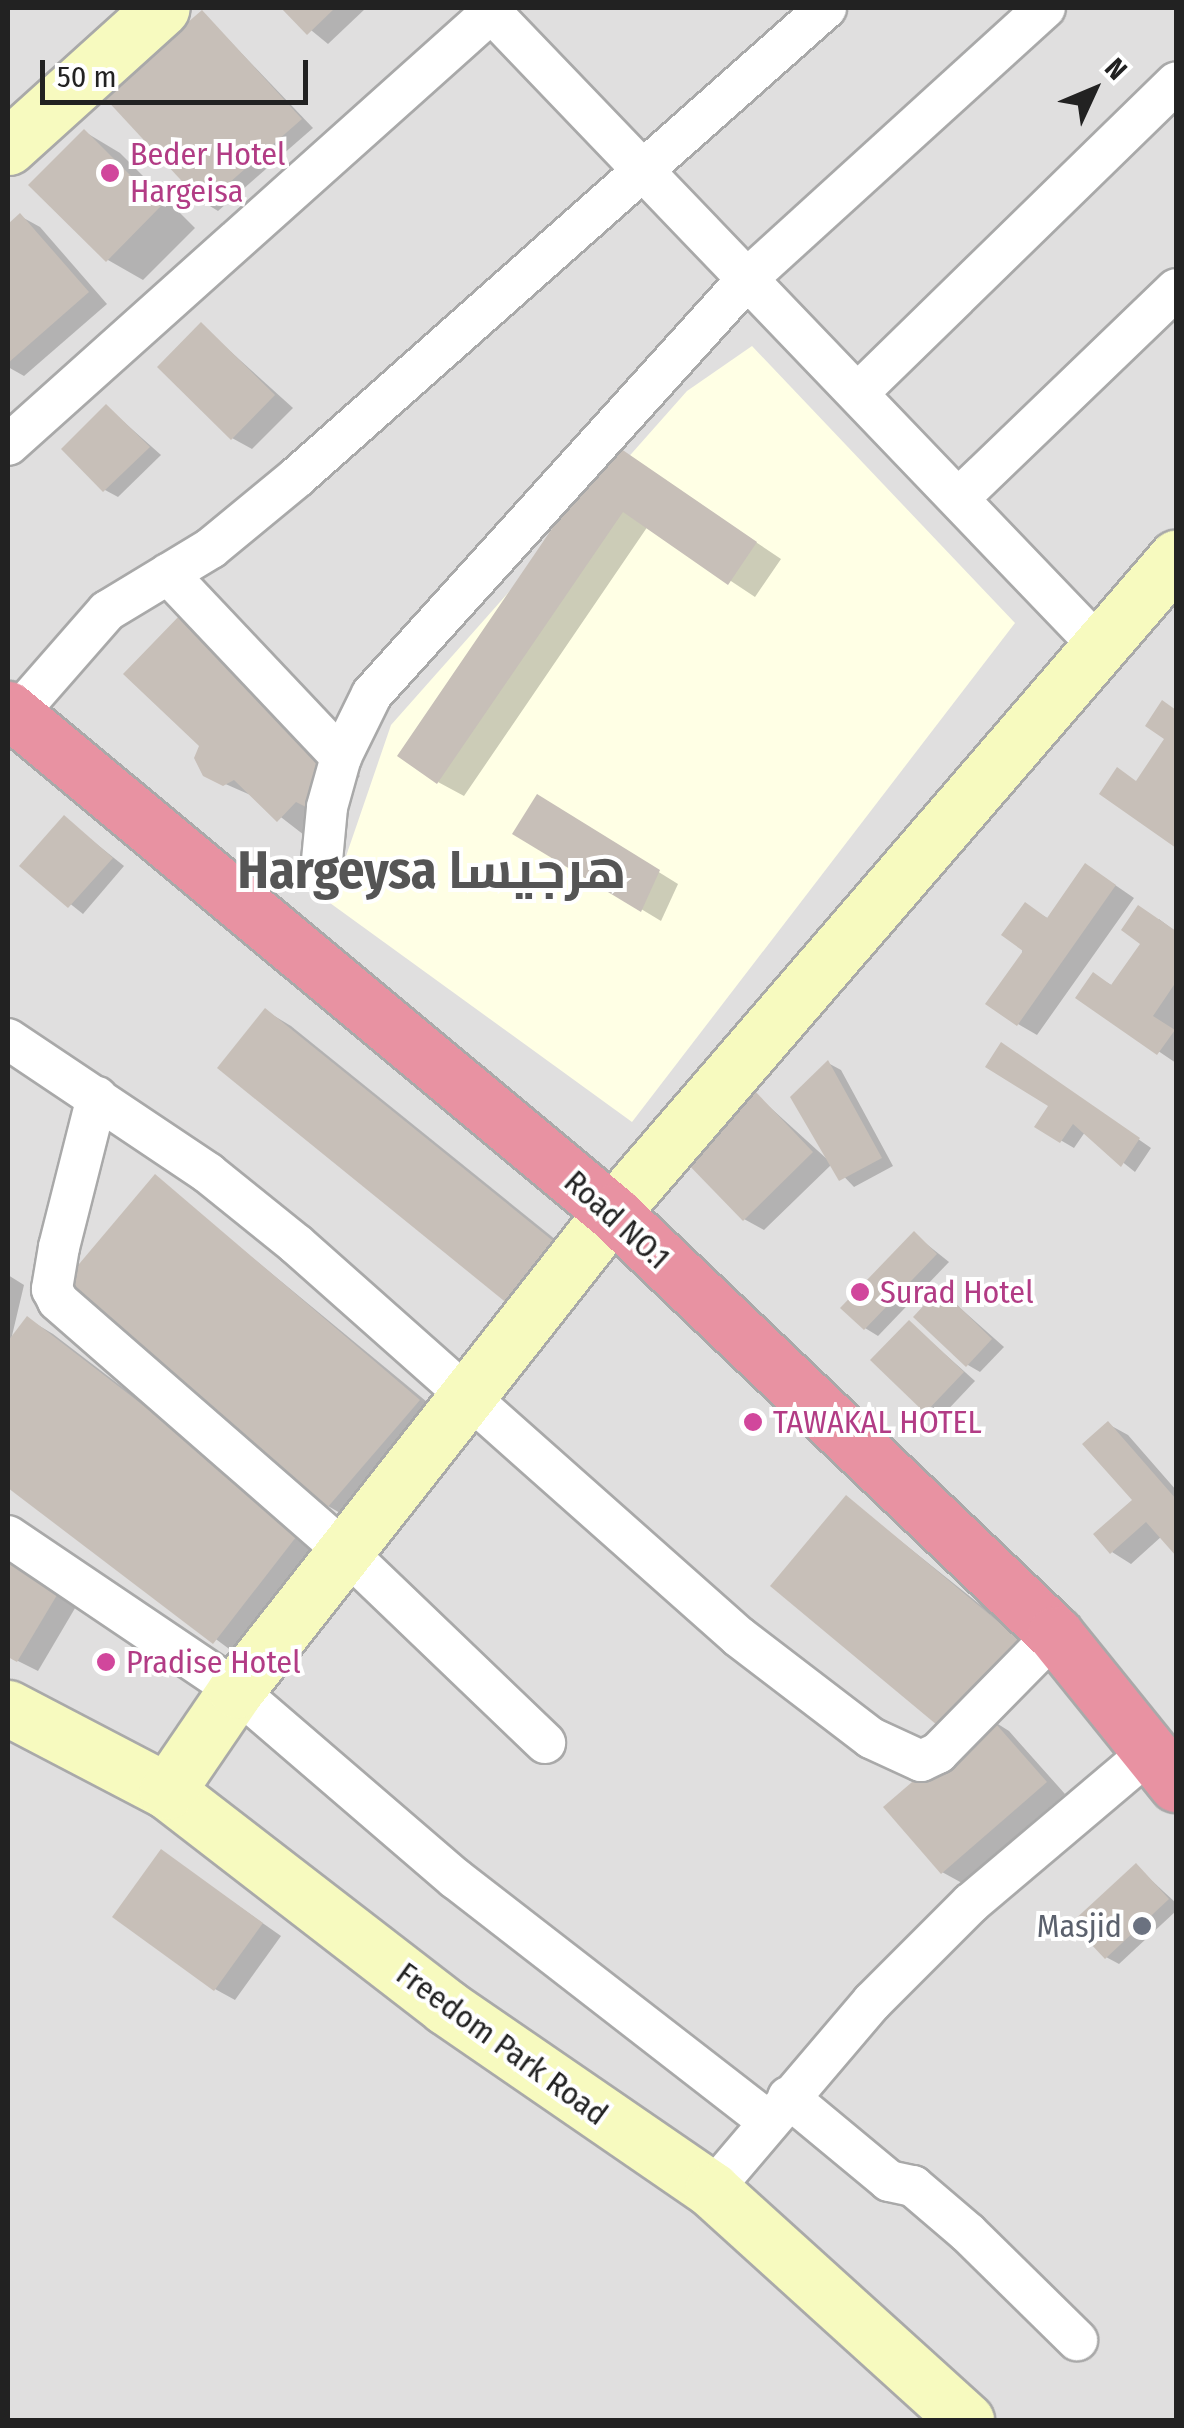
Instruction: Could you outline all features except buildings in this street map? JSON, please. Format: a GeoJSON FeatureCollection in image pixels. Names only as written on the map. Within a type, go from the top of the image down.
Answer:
{"type":"FeatureCollection","features":[{"type":"Feature","properties":{"kind":"highway","name":"Road NO.1"},"geometry":{"type":"LineString","coordinates":[[12,712],[612,1212],[1055,1634],[1163,1768]]}},
{"type":"Feature","properties":{"kind":"street"},"geometry":{"type":"LineString","coordinates":[[8,147],[162,8]]}},
{"type":"Feature","properties":{"kind":"street"},"geometry":{"type":"LineString","coordinates":[[12,712],[108,611],[168,574],[297,477],[826,8]]}},
{"type":"Feature","properties":{"kind":"street"},"geometry":{"type":"LineString","coordinates":[[322,871],[327,807],[341,757],[372,694],[749,277],[1045,8]]}},
{"type":"Feature","properties":{"kind":"street"},"geometry":{"type":"LineString","coordinates":[[8,446],[493,10],[641,172],[749,277],[1098,645]]}},
{"type":"Feature","properties":{"kind":"street"},"geometry":{"type":"LineString","coordinates":[[859,392],[1176,82]]}},
{"type":"Feature","properties":{"kind":"street"},"geometry":{"type":"LineString","coordinates":[[959,498],[1176,289]]}},
{"type":"Feature","properties":{"kind":"street"},"geometry":{"type":"LineString","coordinates":[[167,1791],[236,1690],[462,1397],[612,1212],[1176,558]]}},
{"type":"Feature","properties":{"kind":"street"},"geometry":{"type":"LineString","coordinates":[[168,574],[341,757]]}},
{"type":"Feature","properties":{"kind":"street"},"geometry":{"type":"LineString","coordinates":[[8,1039],[97,1097],[296,1244],[462,1397],[739,1637],[871,1738],[921,1760],[938,1753],[1055,1634]]}},
{"type":"Feature","properties":{"kind":"street"},"geometry":{"type":"LineString","coordinates":[[97,1097],[59,1247],[52,1288],[58,1302],[346,1552],[545,1743]]}},
{"type":"Feature","properties":{"kind":"street"},"geometry":{"type":"LineString","coordinates":[[8,1536],[236,1690],[456,1879],[778,2109],[889,2181],[913,2186],[968,2232],[1077,2340]]}},
{"type":"Feature","properties":{"kind":"street","name":"Freedom Park Road"},"geometry":{"type":"LineString","coordinates":[[8,1708],[167,1791],[446,2007],[712,2190],[966,2420]]}},
{"type":"Feature","properties":{"kind":"street"},"geometry":{"type":"LineString","coordinates":[[712,2190],[778,2109],[971,1904],[1163,1768]]}},
{"type":"Feature","properties":{"kind":"shaded area"},"geometry":{"type":"Polygon","coordinates":[[[8,8],[1176,8],[1176,2420],[8,2420],[8,8]]]}},
{"type":"Feature","properties":{"kind":"shaded area"},"geometry":{"type":"Polygon","coordinates":[[[752,346],[1015,623],[632,1122],[330,903],[391,725],[687,391],[752,346]]]}},
{"type":"Feature","properties":{"kind":"place","name":"Beder Hotel Hargeisa"},"geometry":{"type":"Point","coordinates":[110,173]}},
{"type":"Feature","properties":{"kind":"place","name":"Surad Hotel"},"geometry":{"type":"Point","coordinates":[860,1292]}},
{"type":"Feature","properties":{"kind":"place","name":"TAWAKAL HOTEL"},"geometry":{"type":"Point","coordinates":[753,1422]}},
{"type":"Feature","properties":{"kind":"place","name":"Pradise Hotel"},"geometry":{"type":"Point","coordinates":[106,1662]}},
{"type":"Feature","properties":{"kind":"place","name":"Masjid"},"geometry":{"type":"Point","coordinates":[1142,1926]}},
{"type":"Feature","properties":{"kind":"district","name":"Hargeysa هرجيسا"},"geometry":{"type":"Point","coordinates":[432,871]}}]}
